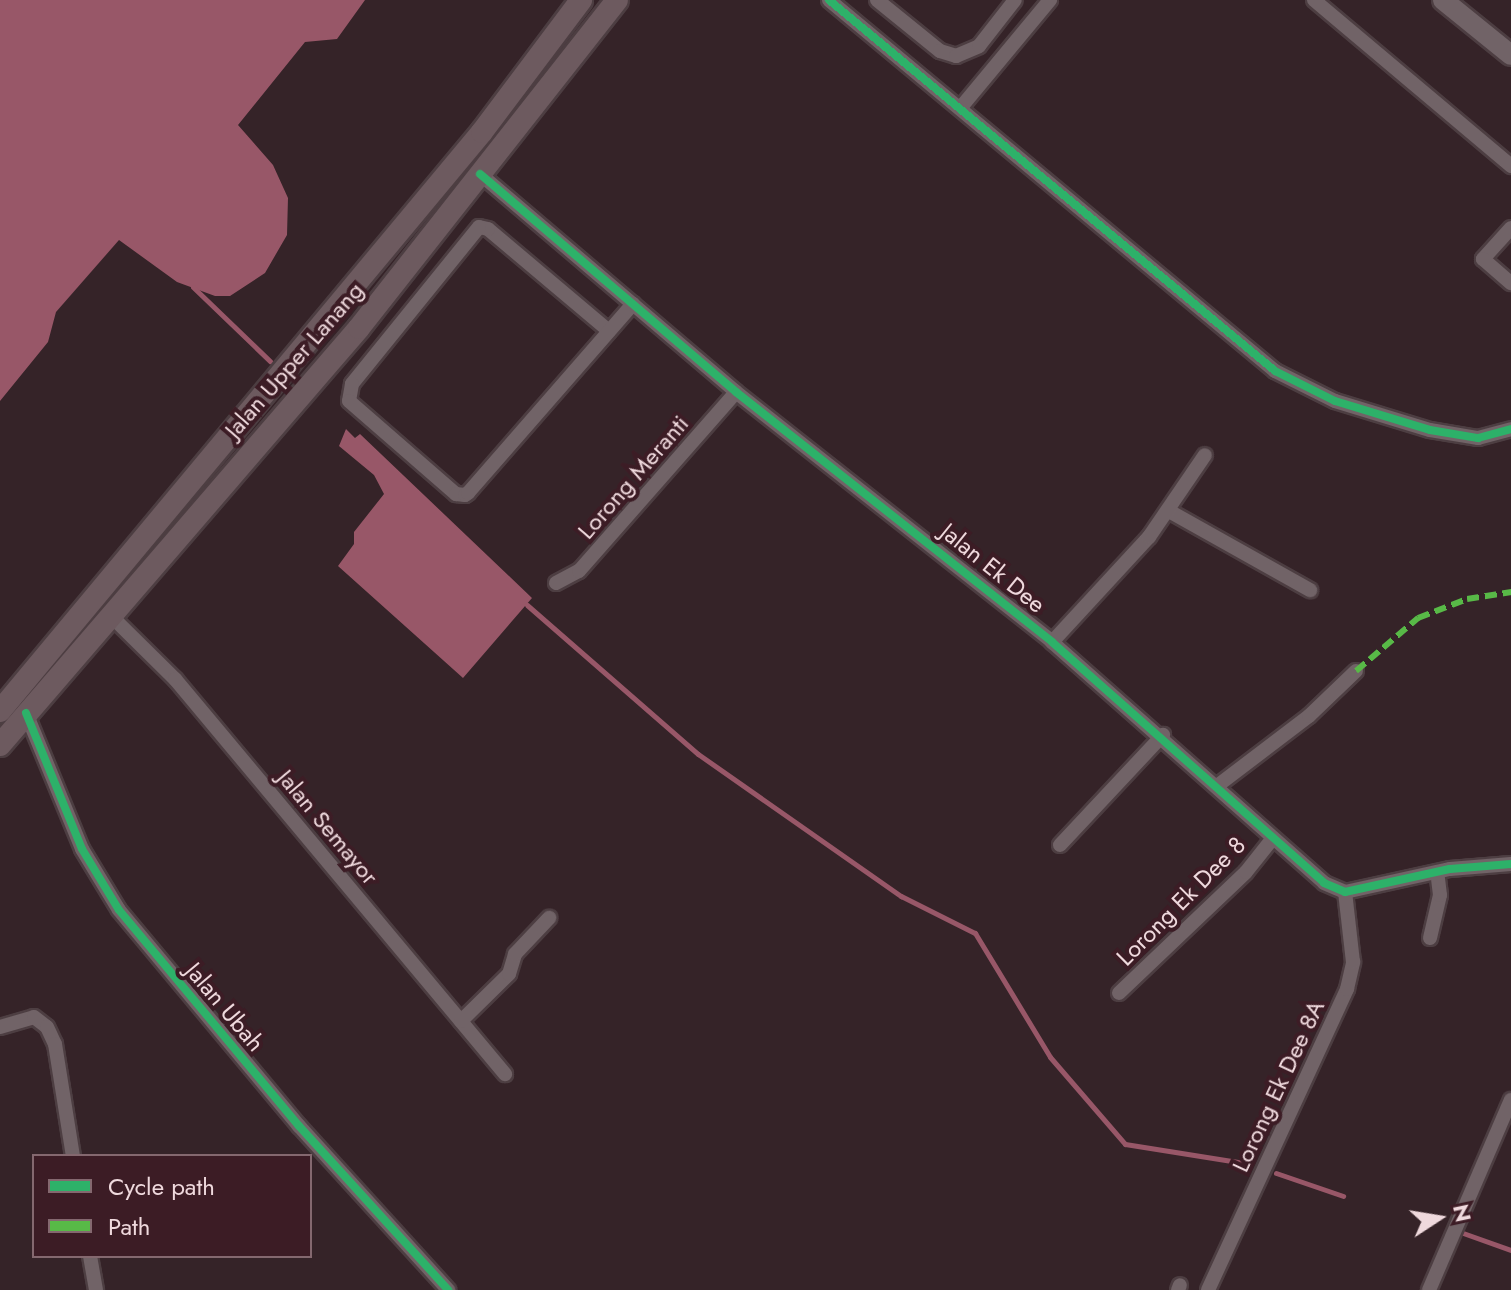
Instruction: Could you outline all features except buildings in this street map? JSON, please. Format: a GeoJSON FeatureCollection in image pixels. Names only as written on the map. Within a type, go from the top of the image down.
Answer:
{"type":"FeatureCollection","features":[{"type":"Feature","properties":{"kind":"main road","name":"Jalan Upper Lanang"},"geometry":{"type":"LineString","coordinates":[[0,711],[482,132],[581,0]]}},
{"type":"Feature","properties":{"kind":"main road","name":"Jalan Upper Lanang"},"geometry":{"type":"LineString","coordinates":[[0,745],[109,614],[359,328],[617,0]]}},
{"type":"Feature","properties":{"kind":"street"},"geometry":{"type":"LineString","coordinates":[[829,0],[962,106],[1275,371],[1335,401],[1430,430],[1478,438],[1511,429]]}},
{"type":"Feature","properties":{"kind":"street"},"geometry":{"type":"LineString","coordinates":[[877,0],[940,51],[956,56],[979,46],[1015,0]]}},
{"type":"Feature","properties":{"kind":"street"},"geometry":{"type":"LineString","coordinates":[[962,106],[1050,0]]}},
{"type":"Feature","properties":{"kind":"street"},"geometry":{"type":"LineString","coordinates":[[1314,0],[1511,166]]}},
{"type":"Feature","properties":{"kind":"street"},"geometry":{"type":"LineString","coordinates":[[1443,0],[1511,55]]}},
{"type":"Feature","properties":{"kind":"street"},"geometry":{"type":"LineString","coordinates":[[1005,14],[1025,31]]}},
{"type":"Feature","properties":{"kind":"street","name":"Jalan Ek Dee"},"geometry":{"type":"LineString","coordinates":[[480,174],[736,392],[1052,642],[1163,735],[1324,883],[1345,892]]}},
{"type":"Feature","properties":{"kind":"street"},"geometry":{"type":"LineString","coordinates":[[609,331],[484,226],[476,229],[352,384],[352,406],[462,495],[609,331],[633,304]]}},
{"type":"Feature","properties":{"kind":"street"},"geometry":{"type":"LineString","coordinates":[[1511,228],[1483,259],[1511,283]]}},
{"type":"Feature","properties":{"kind":"street"},"geometry":{"type":"LineString","coordinates":[[359,328],[382,346]]}},
{"type":"Feature","properties":{"kind":"street","name":"Lorong Meranti"},"geometry":{"type":"LineString","coordinates":[[556,583],[579,571],[736,392]]}},
{"type":"Feature","properties":{"kind":"street"},"geometry":{"type":"LineString","coordinates":[[1052,642],[1106,587],[1169,511],[1205,455]]}},
{"type":"Feature","properties":{"kind":"street"},"geometry":{"type":"LineString","coordinates":[[1169,511],[1310,590]]}},
{"type":"Feature","properties":{"kind":"street","name":"Jalan Semayor"},"geometry":{"type":"LineString","coordinates":[[109,614],[189,696],[505,1074]]}},
{"type":"Feature","properties":{"kind":"street"},"geometry":{"type":"LineString","coordinates":[[1217,786],[1298,725],[1356,671]]}},
{"type":"Feature","properties":{"kind":"street","name":"Jalan Ubah"},"geometry":{"type":"LineString","coordinates":[[26,713],[82,849],[119,910],[299,1126],[448,1290]]}},
{"type":"Feature","properties":{"kind":"street"},"geometry":{"type":"LineString","coordinates":[[1060,845],[1163,735]]}},
{"type":"Feature","properties":{"kind":"street","name":"Lorong Ek Dee 8"},"geometry":{"type":"LineString","coordinates":[[1119,993],[1246,872],[1273,838]]}},
{"type":"Feature","properties":{"kind":"street"},"geometry":{"type":"LineString","coordinates":[[1345,892],[1437,872],[1511,864]]}},
{"type":"Feature","properties":{"kind":"street"},"geometry":{"type":"LineString","coordinates":[[1430,938],[1440,895],[1437,872]]}},
{"type":"Feature","properties":{"kind":"street","name":"Lorong Ek Dee 8A"},"geometry":{"type":"LineString","coordinates":[[1208,1290],[1347,989],[1353,962],[1345,892]]}},
{"type":"Feature","properties":{"kind":"street"},"geometry":{"type":"LineString","coordinates":[[461,1021],[509,974],[515,954],[549,918]]}},
{"type":"Feature","properties":{"kind":"street"},"geometry":{"type":"LineString","coordinates":[[0,1027],[18,1018],[42,1019],[55,1044],[73,1154]]}},
{"type":"Feature","properties":{"kind":"street"},"geometry":{"type":"LineString","coordinates":[[1429,1290],[1511,1100]]}},
{"type":"Feature","properties":{"kind":"street"},"geometry":{"type":"LineString","coordinates":[[90,1258],[96,1290]]}},
{"type":"Feature","properties":{"kind":"shaded area"},"geometry":{"type":"Polygon","coordinates":[[[0,0],[365,0],[337,39],[305,42],[238,125],[273,165],[288,198],[287,235],[265,273],[230,296],[215,296],[177,282],[119,240],[56,312],[48,342],[0,401],[0,0]]]}},
{"type":"Feature","properties":{"kind":"shaded area"},"geometry":{"type":"Polygon","coordinates":[[[346,429],[355,438],[360,434],[532,598],[463,678],[338,566],[354,544],[354,532],[384,494],[374,475],[339,446],[346,429]]]}},
{"type":"Feature","properties":{"kind":"waterway"},"geometry":{"type":"LineString","coordinates":[[193,287],[270,361]]}},
{"type":"Feature","properties":{"kind":"waterway"},"geometry":{"type":"LineString","coordinates":[[527,605],[698,754],[901,896],[975,933],[1050,1057],[1125,1144],[1250,1164]]}},
{"type":"Feature","properties":{"kind":"waterway"},"geometry":{"type":"LineString","coordinates":[[1276,1173],[1343,1196]]}},
{"type":"Feature","properties":{"kind":"waterway"},"geometry":{"type":"LineString","coordinates":[[1463,1233],[1511,1250]]}},
{"type":"Feature","properties":{"kind":"marked path"},"geometry":{"type":"LineString","coordinates":[[1356,671],[1418,618],[1467,599],[1511,592]]}},
{"type":"Feature","properties":{"kind":"cycle path"},"geometry":{"type":"LineString","coordinates":[[829,0],[1275,371],[1335,401],[1430,430],[1478,438],[1511,429]]}},
{"type":"Feature","properties":{"kind":"cycle path"},"geometry":{"type":"LineString","coordinates":[[480,174],[736,392],[1052,642],[1324,883],[1345,892],[1450,869],[1511,864]]}},
{"type":"Feature","properties":{"kind":"cycle path"},"geometry":{"type":"LineString","coordinates":[[26,713],[82,849],[119,910],[299,1126],[448,1290]]}}]}
